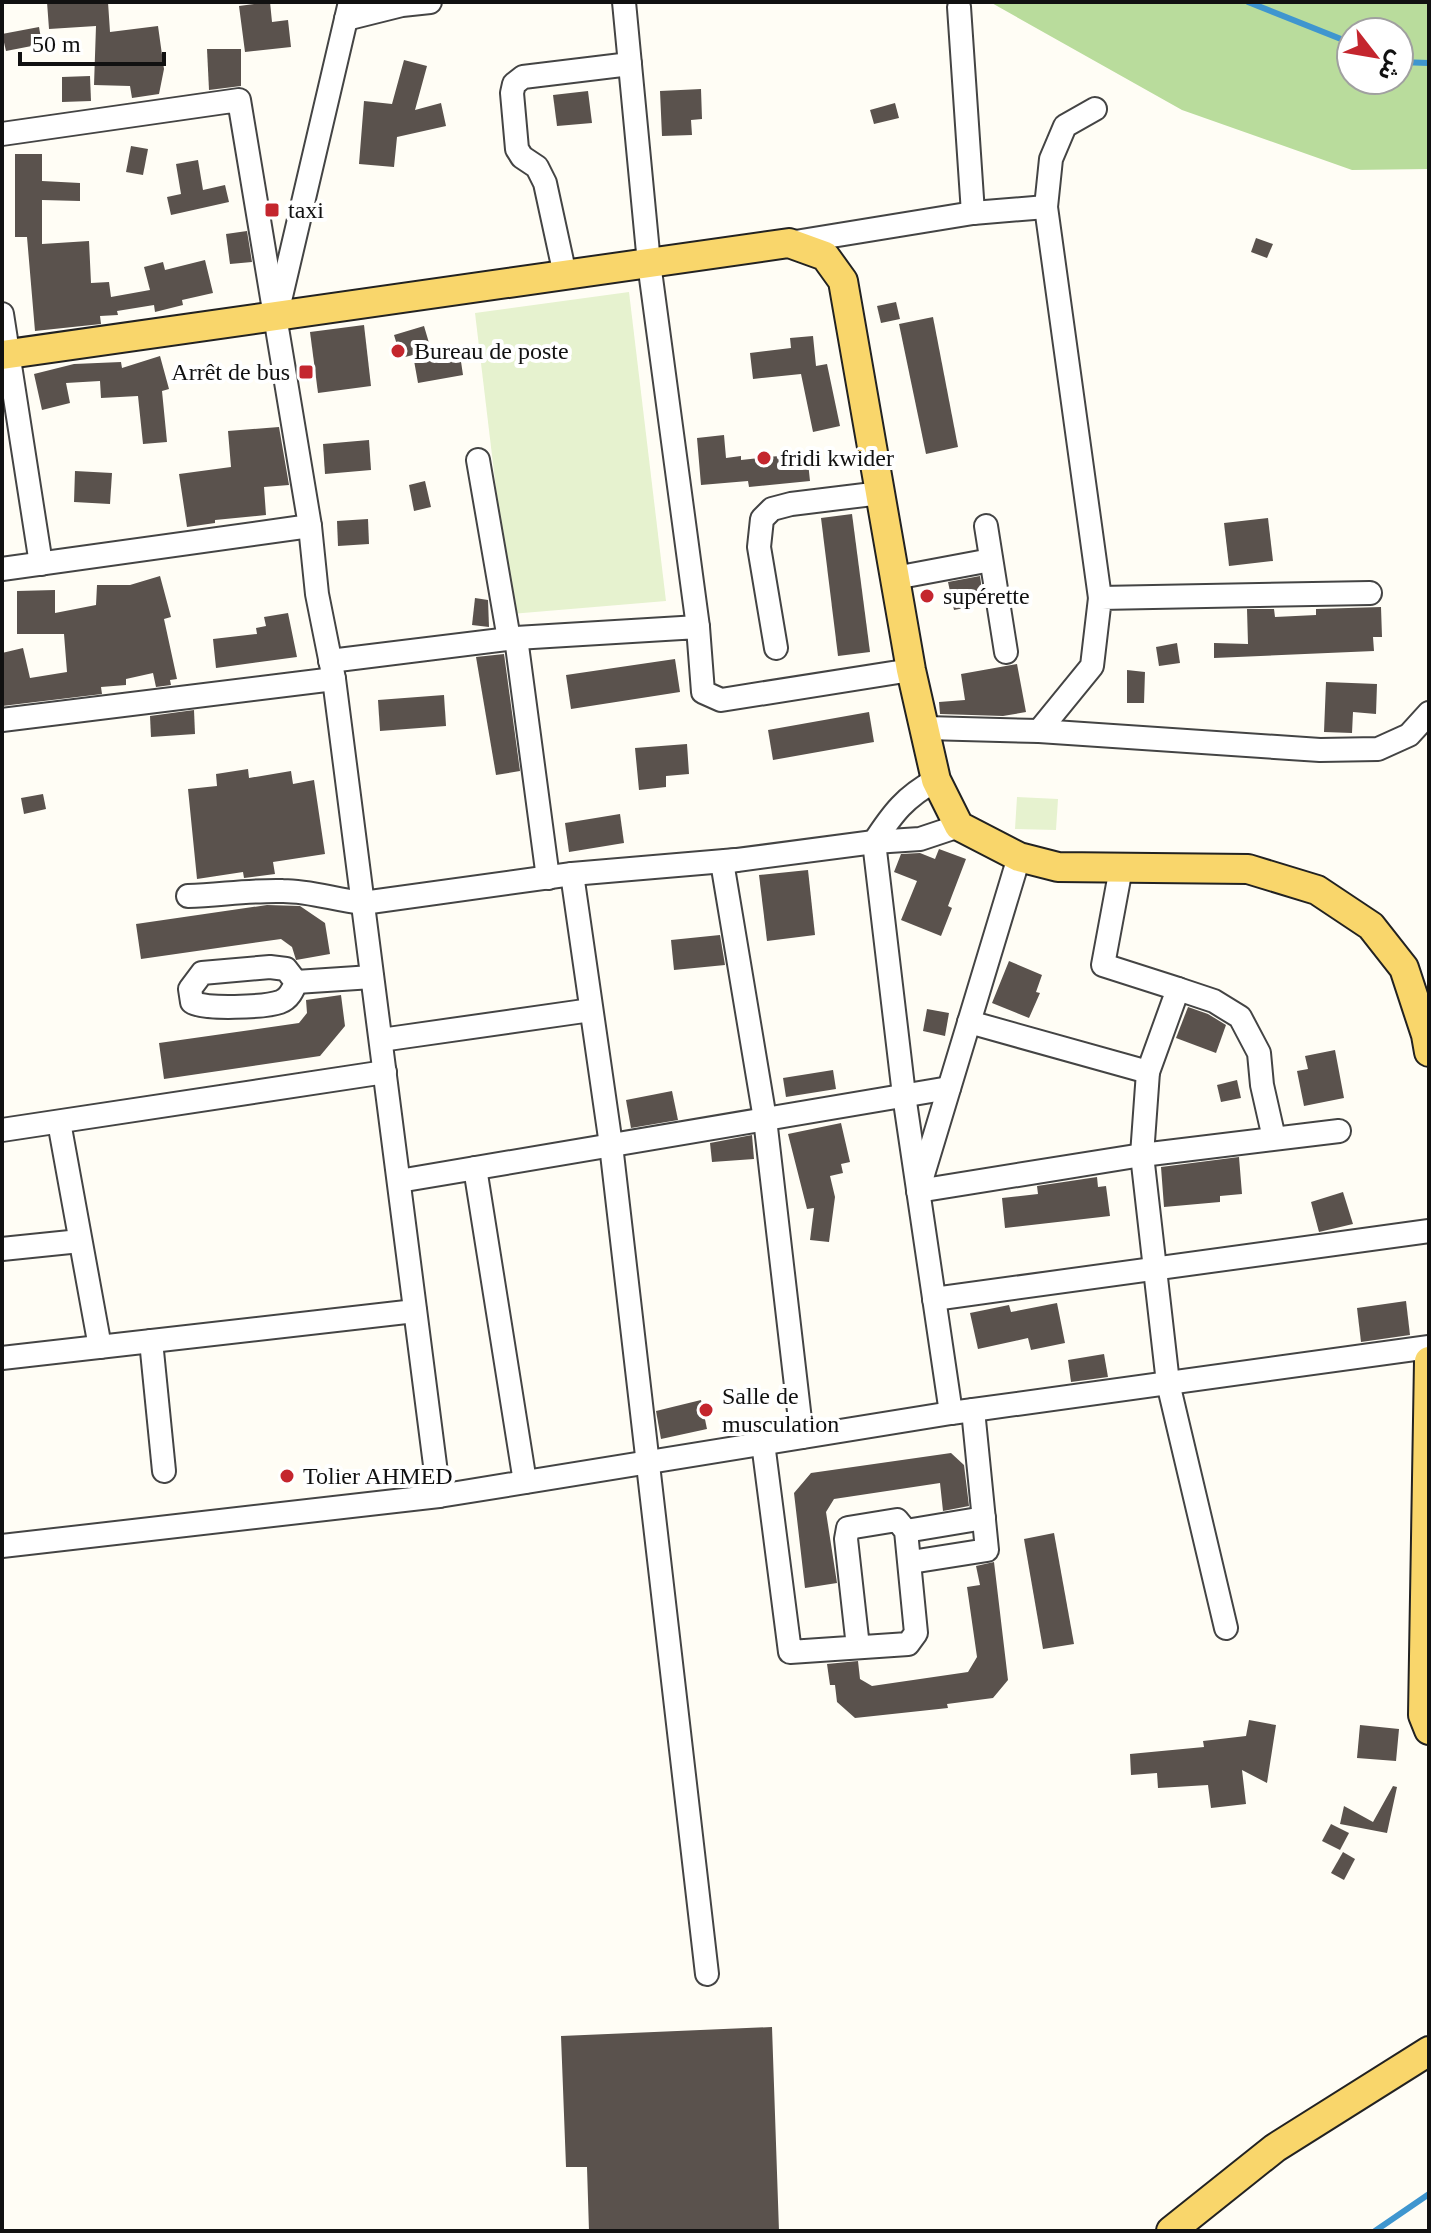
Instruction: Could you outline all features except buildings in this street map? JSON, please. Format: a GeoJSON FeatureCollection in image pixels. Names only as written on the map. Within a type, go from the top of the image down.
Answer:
{"type":"FeatureCollection","features":[{"type":"Feature","properties":{"kind":"main road"},"geometry":{"type":"LineString","coordinates":[[5,354],[789,243],[825,256],[843,281],[911,670],[936,780],[959,826],[1019,857],[1058,867],[1248,869],[1317,890],[1371,926],[1404,968],[1429,1052]]}},
{"type":"Feature","properties":{"kind":"main road"},"geometry":{"type":"LineString","coordinates":[[1429,1361],[1423,1715],[1429,1730]]}},
{"type":"Feature","properties":{"kind":"main road"},"geometry":{"type":"LineString","coordinates":[[1171,2231],[1275,2148],[1429,2051]]}},
{"type":"Feature","properties":{"kind":"street"},"geometry":{"type":"LineString","coordinates":[[276,316],[348,10],[430,2]]}},
{"type":"Feature","properties":{"kind":"street"},"geometry":{"type":"LineString","coordinates":[[624,2],[649,263],[698,627],[703,692],[721,700],[911,670]]}},
{"type":"Feature","properties":{"kind":"street"},"geometry":{"type":"LineString","coordinates":[[959,7],[973,213]]}},
{"type":"Feature","properties":{"kind":"street"},"geometry":{"type":"LineString","coordinates":[[565,275],[545,183],[537,167],[522,157],[517,149],[512,93],[514,84],[523,77],[630,64]]}},
{"type":"Feature","properties":{"kind":"street"},"geometry":{"type":"LineString","coordinates":[[2,134],[239,100],[310,526],[317,594],[332,670],[439,1496]]}},
{"type":"Feature","properties":{"kind":"street"},"geometry":{"type":"LineString","coordinates":[[1039,731],[1092,666],[1100,598],[1046,207],[1051,159],[1065,126],[1095,109]]}},
{"type":"Feature","properties":{"kind":"street"},"geometry":{"type":"LineString","coordinates":[[789,243],[973,213],[1046,207]]}},
{"type":"Feature","properties":{"kind":"street"},"geometry":{"type":"LineString","coordinates":[[2,314],[5,354],[41,564]]}},
{"type":"Feature","properties":{"kind":"street"},"geometry":{"type":"LineString","coordinates":[[478,460],[512,639],[548,878]]}},
{"type":"Feature","properties":{"kind":"street"},"geometry":{"type":"LineString","coordinates":[[776,648],[759,547],[762,519],[772,509],[791,504],[881,493]]}},
{"type":"Feature","properties":{"kind":"street"},"geometry":{"type":"LineString","coordinates":[[2,569],[310,526]]}},
{"type":"Feature","properties":{"kind":"street"},"geometry":{"type":"LineString","coordinates":[[986,526],[1006,652]]}},
{"type":"Feature","properties":{"kind":"street"},"geometry":{"type":"LineString","coordinates":[[895,578],[991,560]]}},
{"type":"Feature","properties":{"kind":"street"},"geometry":{"type":"LineString","coordinates":[[1100,598],[1370,593]]}},
{"type":"Feature","properties":{"kind":"street"},"geometry":{"type":"LineString","coordinates":[[2,720],[512,639],[698,627]]}},
{"type":"Feature","properties":{"kind":"street"},"geometry":{"type":"LineString","coordinates":[[926,728],[1039,731],[1320,750],[1378,749],[1409,735],[1429,713]]}},
{"type":"Feature","properties":{"kind":"street"},"geometry":{"type":"LineString","coordinates":[[936,780],[914,792],[895,810],[874,842],[904,1095],[951,1413]]}},
{"type":"Feature","properties":{"kind":"street"},"geometry":{"type":"LineString","coordinates":[[802,1437],[765,1119],[722,862],[920,839],[959,826]]}},
{"type":"Feature","properties":{"kind":"street"},"geometry":{"type":"LineString","coordinates":[[918,1191],[1019,857]]}},
{"type":"Feature","properties":{"kind":"street"},"geometry":{"type":"LineString","coordinates":[[188,896],[282,891],[321,894],[340,901],[363,903],[572,874],[737,860]]}},
{"type":"Feature","properties":{"kind":"street"},"geometry":{"type":"LineString","coordinates":[[1121,868],[1103,965],[1214,1001],[1240,1017],[1259,1053],[1262,1085],[1274,1138]]}},
{"type":"Feature","properties":{"kind":"street"},"geometry":{"type":"LineString","coordinates":[[572,874],[611,1145],[707,1974]]}},
{"type":"Feature","properties":{"kind":"street"},"geometry":{"type":"LineString","coordinates":[[296,982],[372,977]]}},
{"type":"Feature","properties":{"kind":"street"},"geometry":{"type":"LineString","coordinates":[[1178,989],[1148,1072],[1142,1155],[1168,1383],[1226,1628]]}},
{"type":"Feature","properties":{"kind":"street"},"geometry":{"type":"LineString","coordinates":[[381,1040],[591,1010]]}},
{"type":"Feature","properties":{"kind":"street"},"geometry":{"type":"LineString","coordinates":[[969,1022],[1148,1072]]}},
{"type":"Feature","properties":{"kind":"street"},"geometry":{"type":"LineString","coordinates":[[2,1130],[385,1072]]}},
{"type":"Feature","properties":{"kind":"street"},"geometry":{"type":"LineString","coordinates":[[399,1181],[949,1088]]}},
{"type":"Feature","properties":{"kind":"street"},"geometry":{"type":"LineString","coordinates":[[59,1122],[100,1347]]}},
{"type":"Feature","properties":{"kind":"street"},"geometry":{"type":"LineString","coordinates":[[918,1191],[1142,1155],[1339,1131]]}},
{"type":"Feature","properties":{"kind":"street"},"geometry":{"type":"LineString","coordinates":[[475,1168],[525,1482]]}},
{"type":"Feature","properties":{"kind":"street"},"geometry":{"type":"LineString","coordinates":[[934,1299],[1429,1231]]}},
{"type":"Feature","properties":{"kind":"street"},"geometry":{"type":"LineString","coordinates":[[2,1249],[80,1241]]}},
{"type":"Feature","properties":{"kind":"street"},"geometry":{"type":"LineString","coordinates":[[2,1358],[415,1311]]}},
{"type":"Feature","properties":{"kind":"street"},"geometry":{"type":"LineString","coordinates":[[151,1341],[164,1471]]}},
{"type":"Feature","properties":{"kind":"street"},"geometry":{"type":"LineString","coordinates":[[2,1546],[439,1496],[951,1413],[1429,1347]]}},
{"type":"Feature","properties":{"kind":"street"},"geometry":{"type":"LineString","coordinates":[[911,1562],[987,1550],[973,1410]]}},
{"type":"Feature","properties":{"kind":"street"},"geometry":{"type":"LineString","coordinates":[[763,1443],[790,1652],[908,1644],[916,1633],[906,1531],[897,1520],[848,1528],[846,1539],[858,1647]]}},
{"type":"Feature","properties":{"kind":"street"},"geometry":{"type":"LineString","coordinates":[[906,1531],[984,1518]]}},
{"type":"Feature","properties":{"kind":"green space"},"geometry":{"type":"Polygon","coordinates":[[[990,2],[1429,2],[1429,169],[1352,170],[1182,110],[990,2]]]}},
{"type":"Feature","properties":{"kind":"green space"},"geometry":{"type":"Polygon","coordinates":[[[629,292],[666,601],[511,614],[475,313],[629,292]]]}},
{"type":"Feature","properties":{"kind":"green space"},"geometry":{"type":"Polygon","coordinates":[[[1017,797],[1058,799],[1056,830],[1015,829],[1017,797]]]}},
{"type":"Feature","properties":{"kind":"waterway"},"geometry":{"type":"LineString","coordinates":[[1248,2],[1335,37]]}},
{"type":"Feature","properties":{"kind":"waterway"},"geometry":{"type":"LineString","coordinates":[[1415,63],[1429,63]]}},
{"type":"Feature","properties":{"kind":"waterway"},"geometry":{"type":"LineString","coordinates":[[1375,2231],[1429,2194]]}},
{"type":"Feature","properties":{"kind":"place","name":"taxi"},"geometry":{"type":"Point","coordinates":[272,210]}},
{"type":"Feature","properties":{"kind":"place","name":"Bureau de poste"},"geometry":{"type":"Point","coordinates":[398,351]}},
{"type":"Feature","properties":{"kind":"place","name":"Arrêt de bus"},"geometry":{"type":"Point","coordinates":[306,372]}},
{"type":"Feature","properties":{"kind":"place","name":"fridi kwider"},"geometry":{"type":"Point","coordinates":[764,458]}},
{"type":"Feature","properties":{"kind":"place","name":"supérette"},"geometry":{"type":"Point","coordinates":[927,596]}},
{"type":"Feature","properties":{"kind":"place","name":"Salle de musculation"},"geometry":{"type":"Point","coordinates":[706,1410]}},
{"type":"Feature","properties":{"kind":"place","name":"Tolier AHMED"},"geometry":{"type":"Point","coordinates":[287,1476]}}]}
